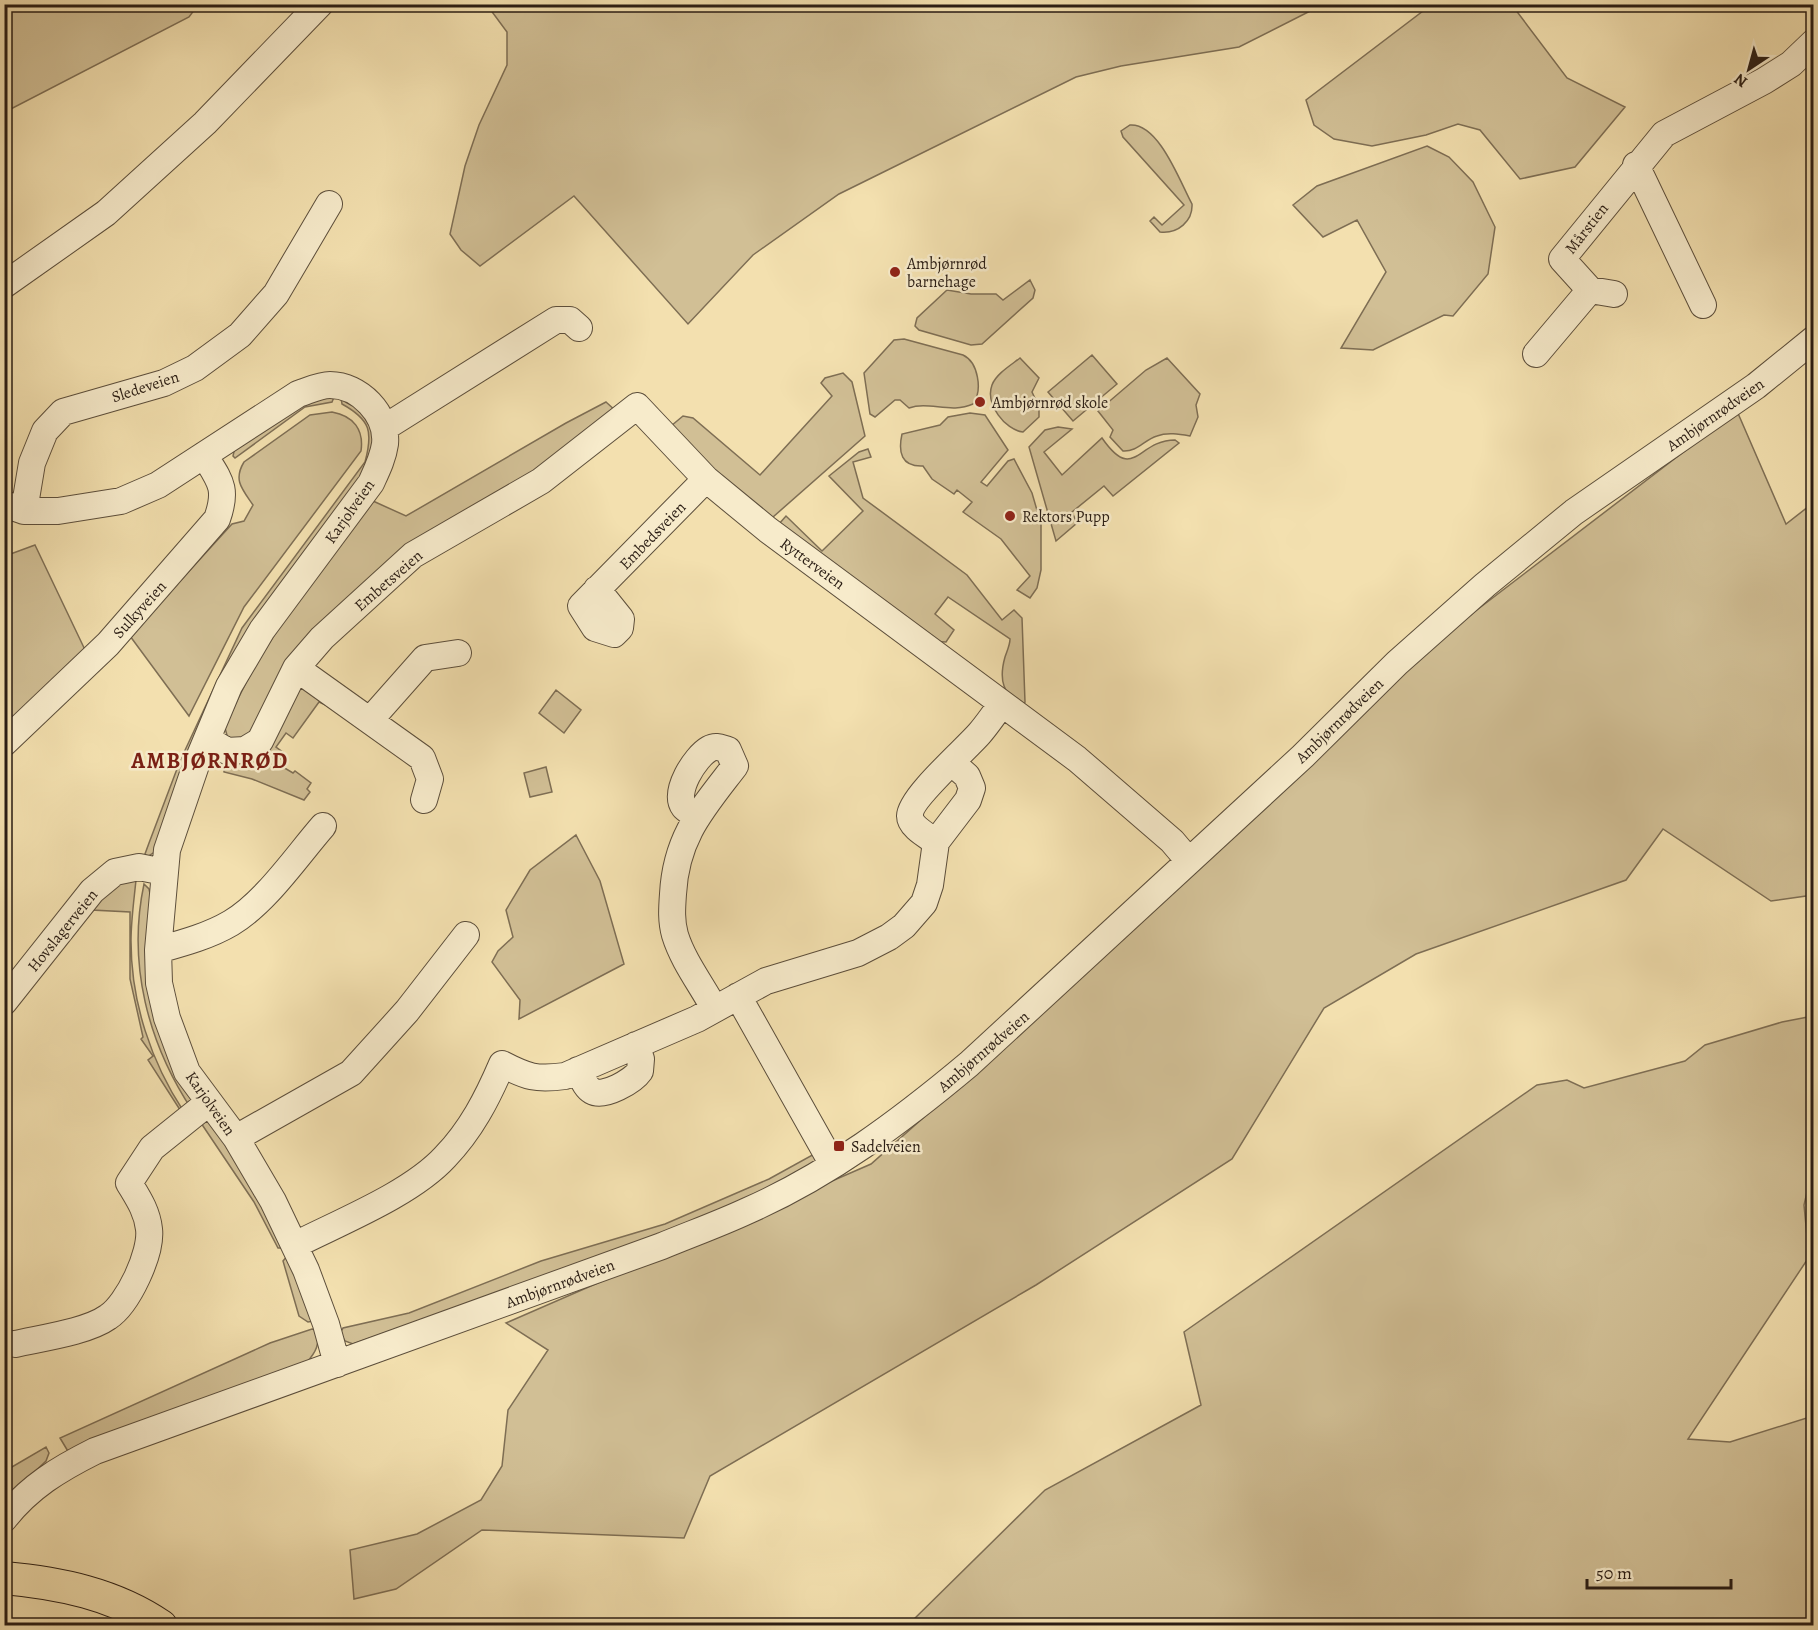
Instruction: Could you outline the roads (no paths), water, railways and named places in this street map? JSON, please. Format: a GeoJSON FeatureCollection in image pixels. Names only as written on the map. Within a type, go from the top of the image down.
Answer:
{"type":"FeatureCollection","features":[{"type":"Feature","properties":{"kind":"main road"},"geometry":{"type":"LineString","coordinates":[[4,1578],[65,1585],[121,1604],[161,1626]]}},
{"type":"Feature","properties":{"kind":"street"},"geometry":{"type":"LineString","coordinates":[[4,285],[106,213],[205,123],[320,4]]}},
{"type":"Feature","properties":{"kind":"street","name":"Mårstien"},"geometry":{"type":"LineString","coordinates":[[1536,354],[1602,292],[1562,259],[1636,165],[1664,134],[1764,81],[1791,64],[1814,42]]}},
{"type":"Feature","properties":{"kind":"street"},"geometry":{"type":"LineString","coordinates":[[1636,165],[1703,305]]}},
{"type":"Feature","properties":{"kind":"street","name":"Sledeveien"},"geometry":{"type":"LineString","coordinates":[[14,507],[45,431],[63,412],[164,383],[195,368],[240,335],[276,294],[329,204]]}},
{"type":"Feature","properties":{"kind":"street"},"geometry":{"type":"LineString","coordinates":[[14,507],[58,511],[121,501],[158,485],[298,394],[329,385],[354,392],[365,399],[375,409],[384,428],[556,320],[570,320],[579,328]]}},
{"type":"Feature","properties":{"kind":"street","name":"Ambjørnrødveien"},"geometry":{"type":"LineString","coordinates":[[4,1520],[20,1499],[35,1486],[64,1466],[95,1451],[662,1246],[749,1210],[833,1165],[916,1109],[969,1064],[1189,861],[1397,663],[1485,585],[1574,512],[1756,386],[1814,339]]}},
{"type":"Feature","properties":{"kind":"street","name":"Rytterveien"},"geometry":{"type":"LineString","coordinates":[[637,406],[706,479],[768,530],[1077,759],[1172,841],[1189,861]]}},
{"type":"Feature","properties":{"kind":"street","name":"Embetsveien"},"geometry":{"type":"LineString","coordinates":[[207,739],[227,751],[245,750],[260,741],[296,668],[322,638],[413,555],[541,481],[637,406]]}},
{"type":"Feature","properties":{"kind":"street","name":"Karjolveien"},"geometry":{"type":"LineString","coordinates":[[337,1364],[326,1324],[295,1245],[260,1176],[236,1138],[187,1072],[167,1018],[159,983],[158,950],[167,850],[207,739],[229,686],[262,630],[371,483],[380,463],[385,442],[384,428]]}},
{"type":"Feature","properties":{"kind":"street","name":"Sulkyveien"},"geometry":{"type":"LineString","coordinates":[[4,743],[108,644],[217,519],[223,502],[222,486],[204,455]]}},
{"type":"Feature","properties":{"kind":"street","name":"Embedsveien"},"geometry":{"type":"LineString","coordinates":[[597,589],[630,559],[706,479]]}},
{"type":"Feature","properties":{"kind":"street"},"geometry":{"type":"LineString","coordinates":[[370,719],[425,658],[458,652]]}},
{"type":"Feature","properties":{"kind":"street"},"geometry":{"type":"LineString","coordinates":[[296,668],[341,707],[370,719],[422,758],[430,779],[424,800]]}},
{"type":"Feature","properties":{"kind":"street"},"geometry":{"type":"LineString","coordinates":[[936,842],[914,825],[910,814],[938,775],[952,764],[981,732],[1002,704]]}},
{"type":"Feature","properties":{"kind":"street"},"geometry":{"type":"LineString","coordinates":[[295,1245],[410,1185],[444,1159],[471,1127],[502,1064],[538,1079],[565,1076],[578,1070],[587,1088],[593,1092],[606,1091],[632,1079],[640,1071],[641,1059],[636,1045],[697,1019],[766,981],[858,953],[878,944],[904,926],[924,903],[930,885],[936,842],[968,800],[972,788],[967,776],[952,764]]}},
{"type":"Feature","properties":{"kind":"street"},"geometry":{"type":"LineString","coordinates":[[696,816],[681,843],[672,918],[684,954],[714,1008]]}},
{"type":"Feature","properties":{"kind":"street"},"geometry":{"type":"LineString","coordinates":[[158,950],[192,940],[232,922],[268,890],[322,826]]}},
{"type":"Feature","properties":{"kind":"street","name":"Hovslagerveien"},"geometry":{"type":"LineString","coordinates":[[4,1002],[92,891],[115,872],[140,867],[164,872]]}},
{"type":"Feature","properties":{"kind":"street"},"geometry":{"type":"LineString","coordinates":[[236,1138],[351,1073],[407,1011],[466,934]]}},
{"type":"Feature","properties":{"kind":"street"},"geometry":{"type":"LineString","coordinates":[[738,996],[833,1165]]}},
{"type":"Feature","properties":{"kind":"street"},"geometry":{"type":"LineString","coordinates":[[15,1344],[71,1331],[108,1317],[126,1295],[141,1271],[150,1231],[144,1209],[129,1183],[152,1148],[208,1103]]}},
{"type":"Feature","properties":{"kind":"place","name":"Ambjørnrød barnehage"},"geometry":{"type":"Point","coordinates":[895,272]}},
{"type":"Feature","properties":{"kind":"place","name":"Ambjørnrød skole"},"geometry":{"type":"Point","coordinates":[980,402]}},
{"type":"Feature","properties":{"kind":"place","name":"Rektors Pupp"},"geometry":{"type":"Point","coordinates":[1010,516]}},
{"type":"Feature","properties":{"kind":"place","name":"Sadelveien"},"geometry":{"type":"Point","coordinates":[839,1146]}},
{"type":"Feature","properties":{"kind":"district","name":"AMBJØRNRØD"},"geometry":{"type":"Point","coordinates":[210,760]}}]}
